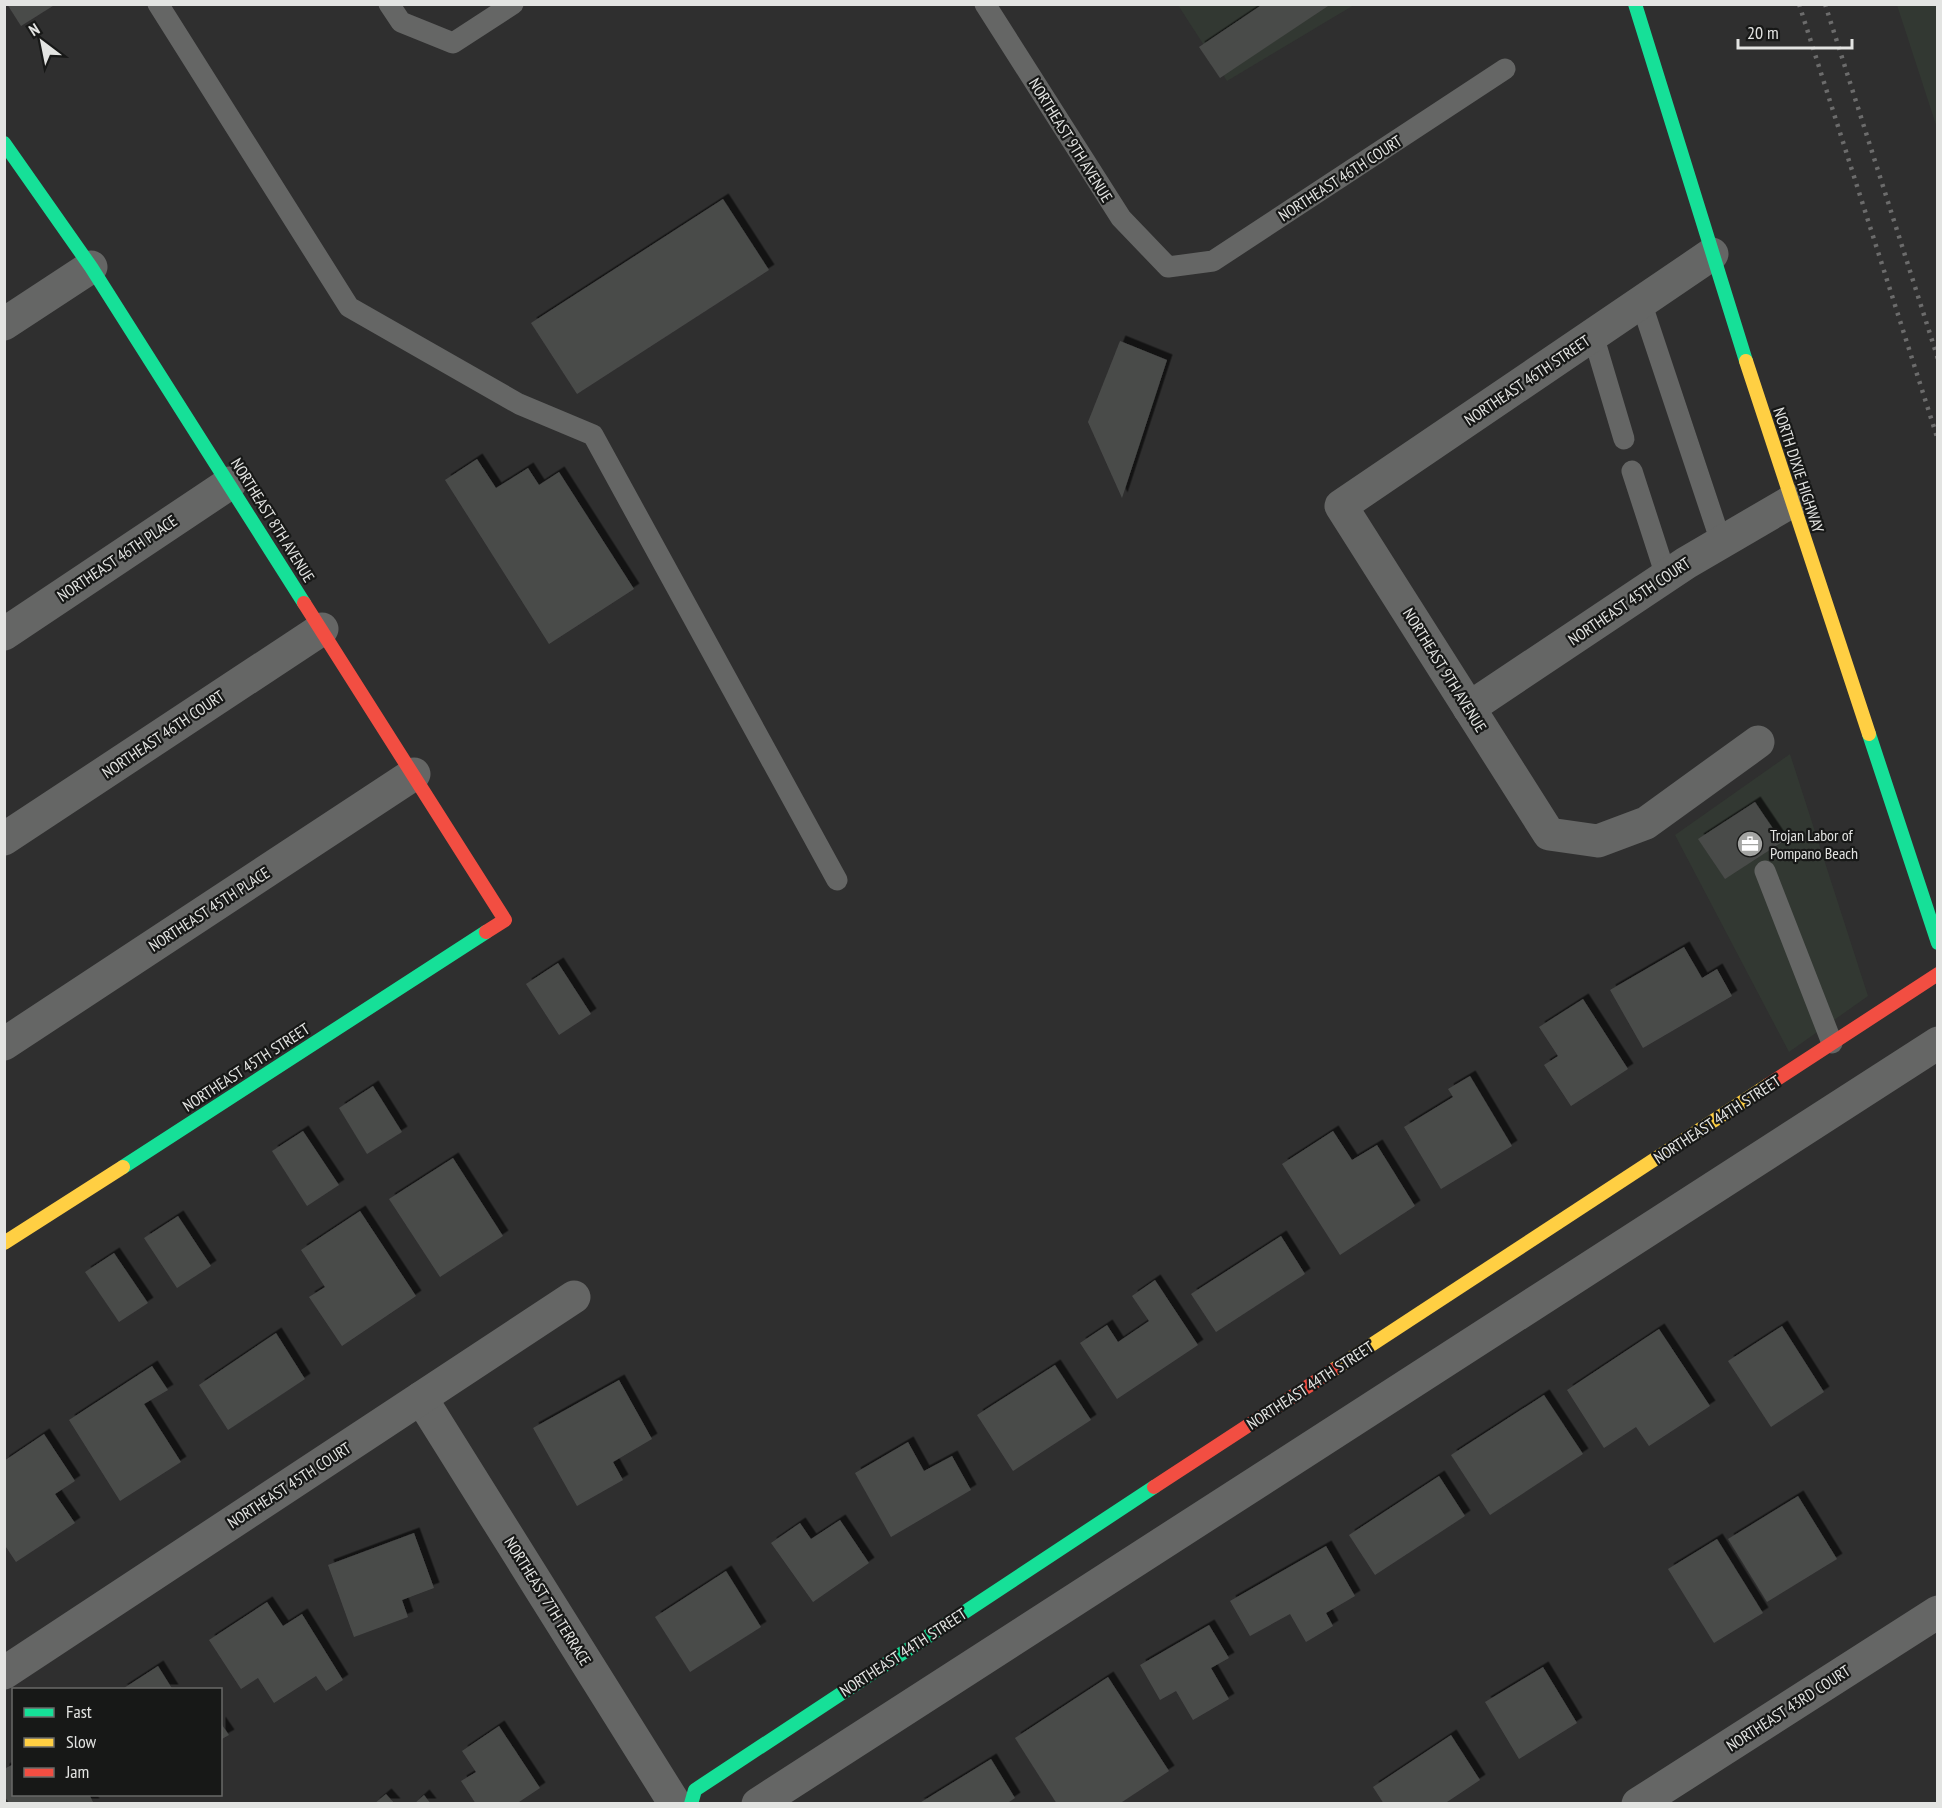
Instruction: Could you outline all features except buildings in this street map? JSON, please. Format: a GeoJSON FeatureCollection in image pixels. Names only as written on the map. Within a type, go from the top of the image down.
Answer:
{"type":"FeatureCollection","features":[{"type":"Feature","properties":{"kind":"street","name":"NORTH DIXIE HIGHWAY"},"geometry":{"type":"LineString","coordinates":[[1635,4],[1791,501],[1938,943]]}},
{"type":"Feature","properties":{"kind":"street","name":"NORTHEAST 8TH AVENUE"},"geometry":{"type":"LineString","coordinates":[[4,143],[91,267],[505,920]]}},
{"type":"Feature","properties":{"kind":"street","name":"NORTHEAST 46TH STREET"},"geometry":{"type":"LineString","coordinates":[[1341,506],[1712,254]]}},
{"type":"Feature","properties":{"kind":"street"},"geometry":{"type":"LineString","coordinates":[[4,324],[91,267]]}},
{"type":"Feature","properties":{"kind":"street","name":"NORTHEAST 46TH PLACE"},"geometry":{"type":"LineString","coordinates":[[4,634],[230,483]]}},
{"type":"Feature","properties":{"kind":"street","name":"NORTHEAST 45TH COURT"},"geometry":{"type":"LineString","coordinates":[[1469,708],[1666,576],[1791,501]]}},
{"type":"Feature","properties":{"kind":"street","name":"NORTHEAST 9TH AVENUE"},"geometry":{"type":"LineString","coordinates":[[1341,506],[1549,834],[1598,842],[1646,823],[1758,742]]}},
{"type":"Feature","properties":{"kind":"street","name":"NORTHEAST 46TH COURT"},"geometry":{"type":"LineString","coordinates":[[4,839],[322,629]]}},
{"type":"Feature","properties":{"kind":"street","name":"NORTHEAST 45TH PLACE"},"geometry":{"type":"LineString","coordinates":[[4,1044],[414,774]]}},
{"type":"Feature","properties":{"kind":"street","name":"NORTHEAST 45TH STREET"},"geometry":{"type":"LineString","coordinates":[[4,1243],[505,920]]}},
{"type":"Feature","properties":{"kind":"street","name":"NORTHEAST 44TH STREET"},"geometry":{"type":"LineString","coordinates":[[691,1803],[695,1790],[849,1687],[1938,974]]}},
{"type":"Feature","properties":{"kind":"street"},"geometry":{"type":"LineString","coordinates":[[758,1803],[1938,1042]]}},
{"type":"Feature","properties":{"kind":"street","name":"NORTHEAST 45TH COURT"},"geometry":{"type":"LineString","coordinates":[[4,1673],[574,1297]]}},
{"type":"Feature","properties":{"kind":"street","name":"NORTHEAST 7TH TERRACE"},"geometry":{"type":"LineString","coordinates":[[421,1398],[675,1803]]}},
{"type":"Feature","properties":{"kind":"street","name":"NORTHEAST 43RD COURT"},"geometry":{"type":"LineString","coordinates":[[1638,1803],[1938,1612]]}},
{"type":"Feature","properties":{"kind":"lane"},"geometry":{"type":"LineString","coordinates":[[158,4],[349,307],[519,404],[593,435],[837,880]]}},
{"type":"Feature","properties":{"kind":"lane"},"geometry":{"type":"LineString","coordinates":[[389,4],[401,22],[453,43],[513,4]]}},
{"type":"Feature","properties":{"kind":"lane","name":"NORTHEAST 9TH AVENUE"},"geometry":{"type":"LineString","coordinates":[[985,4],[1121,218],[1168,267]]}},
{"type":"Feature","properties":{"kind":"lane","name":"NORTHEAST 46TH COURT"},"geometry":{"type":"LineString","coordinates":[[1168,267],[1213,261],[1505,69]]}},
{"type":"Feature","properties":{"kind":"lane"},"geometry":{"type":"LineString","coordinates":[[1641,302],[1721,542]]}},
{"type":"Feature","properties":{"kind":"lane"},"geometry":{"type":"LineString","coordinates":[[1593,335],[1624,439]]}},
{"type":"Feature","properties":{"kind":"lane"},"geometry":{"type":"LineString","coordinates":[[1632,471],[1666,576]]}},
{"type":"Feature","properties":{"kind":"lane"},"geometry":{"type":"LineString","coordinates":[[1765,871],[1832,1043]]}},
{"type":"Feature","properties":{"kind":"shaded area"},"geometry":{"type":"Polygon","coordinates":[[[1178,5],[1354,5],[1227,81],[1178,5]]]}},
{"type":"Feature","properties":{"kind":"shaded area"},"geometry":{"type":"Polygon","coordinates":[[[1897,5],[1937,5],[1937,128],[1897,5]]]}},
{"type":"Feature","properties":{"kind":"shaded area","name":"Trojan Labor of Pompano Beach"},"geometry":{"type":"Polygon","coordinates":[[[1790,754],[1868,996],[1789,1052],[1675,835],[1790,754]]]}},
{"type":"Feature","properties":{"kind":"railway"},"geometry":{"type":"LineString","coordinates":[[1799,4],[1938,440]]}},
{"type":"Feature","properties":{"kind":"railway"},"geometry":{"type":"LineString","coordinates":[[1825,4],[1938,359]]}},
{"type":"Feature","properties":{"kind":"traffic: fast"},"geometry":{"type":"LineString","coordinates":[[1635,4],[1746,361]]}},
{"type":"Feature","properties":{"kind":"traffic: fast"},"geometry":{"type":"LineString","coordinates":[[4,143],[91,267],[304,603]]}},
{"type":"Feature","properties":{"kind":"traffic: fast"},"geometry":{"type":"LineString","coordinates":[[1869,734],[1938,943]]}},
{"type":"Feature","properties":{"kind":"traffic: fast"},"geometry":{"type":"LineString","coordinates":[[123,1167],[486,932]]}},
{"type":"Feature","properties":{"kind":"traffic: fast"},"geometry":{"type":"LineString","coordinates":[[691,1804],[695,1790],[1154,1487]]}},
{"type":"Feature","properties":{"kind":"traffic: slow"},"geometry":{"type":"LineString","coordinates":[[1746,361],[1869,734]]}},
{"type":"Feature","properties":{"kind":"traffic: slow"},"geometry":{"type":"LineString","coordinates":[[1333,1370],[1768,1085]]}},
{"type":"Feature","properties":{"kind":"traffic: slow"},"geometry":{"type":"LineString","coordinates":[[4,1243],[123,1167]]}},
{"type":"Feature","properties":{"kind":"traffic: jam"},"geometry":{"type":"LineString","coordinates":[[304,603],[505,920],[486,932]]}},
{"type":"Feature","properties":{"kind":"traffic: jam"},"geometry":{"type":"LineString","coordinates":[[1768,1085],[1938,974]]}},
{"type":"Feature","properties":{"kind":"traffic: jam"},"geometry":{"type":"LineString","coordinates":[[1154,1487],[1333,1370]]}},
{"type":"Feature","properties":{"kind":"place","name":"Trojan Labor of Pompano Beach"},"geometry":{"type":"Point","coordinates":[1750,844]}}]}
